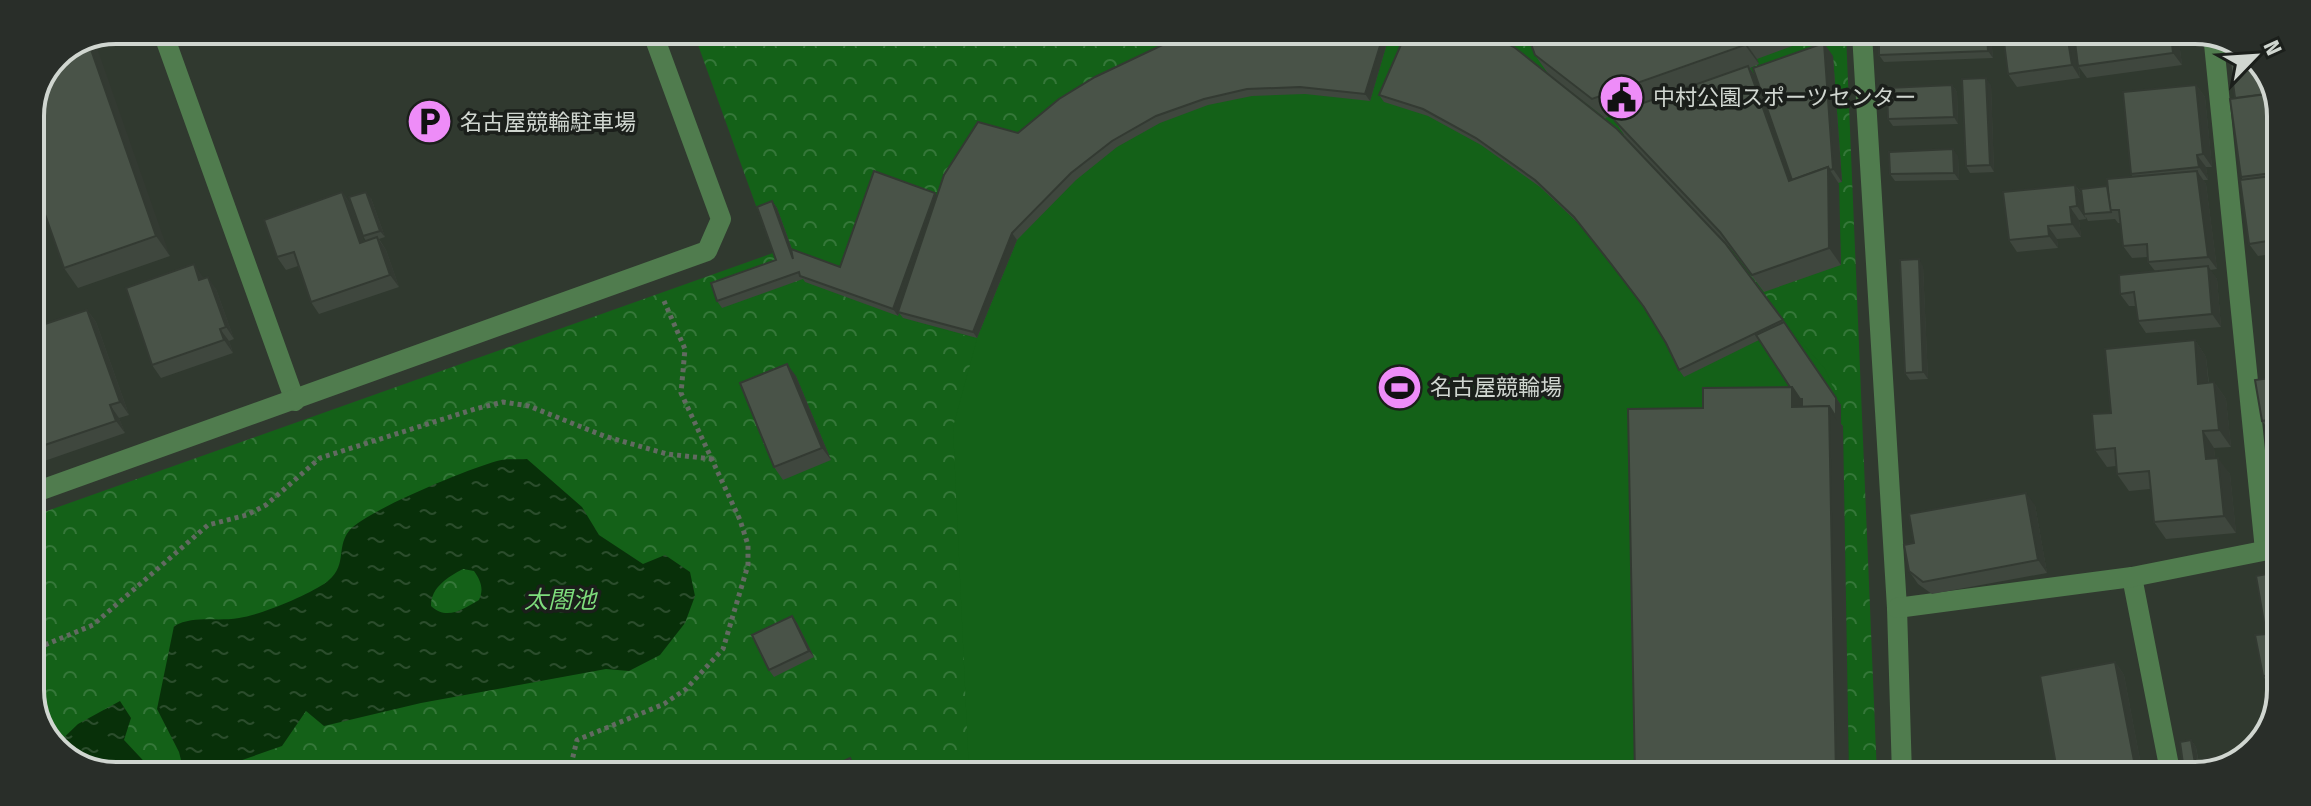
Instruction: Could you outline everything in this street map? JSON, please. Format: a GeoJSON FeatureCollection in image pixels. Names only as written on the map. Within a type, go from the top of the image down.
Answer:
{"type":"FeatureCollection","features":[{"type":"Feature","properties":{"kind":"street"},"geometry":{"type":"LineString","coordinates":[[167,44],[295,401]]}},
{"type":"Feature","properties":{"kind":"street"},"geometry":{"type":"LineString","coordinates":[[44,489],[707,251],[721,219],[657,44]]}},
{"type":"Feature","properties":{"kind":"street"},"geometry":{"type":"LineString","coordinates":[[1863,44],[1897,608],[1902,762]]}},
{"type":"Feature","properties":{"kind":"street"},"geometry":{"type":"LineString","coordinates":[[2214,47],[2267,513]]}},
{"type":"Feature","properties":{"kind":"street"},"geometry":{"type":"LineString","coordinates":[[1897,608],[2132,577],[2267,550]]}},
{"type":"Feature","properties":{"kind":"street"},"geometry":{"type":"LineString","coordinates":[[2132,577],[2168,762]]}},
{"type":"Feature","properties":{"kind":"path"},"geometry":{"type":"LineString","coordinates":[[572,762],[577,740],[664,704],[686,689],[723,649],[748,565],[748,545],[740,520],[681,393],[685,349],[651,271]]}},
{"type":"Feature","properties":{"kind":"path"},"geometry":{"type":"LineString","coordinates":[[44,645],[93,625],[208,525],[247,515],[266,505],[320,458],[475,409],[503,402],[529,406],[604,436],[667,454],[712,459]]}},
{"type":"Feature","properties":{"kind":"green space"},"geometry":{"type":"Polygon","coordinates":[[[698,44],[1846,44],[1876,762],[116,762],[84,755],[59,734],[48,713],[44,695],[44,512],[773,253],[698,44]]]}},
{"type":"Feature","properties":{"kind":"green space","name":"名古屋競輪場"},"geometry":{"type":"Polygon","coordinates":[[[1209,44],[1492,44],[1730,250],[1789,328],[1825,369],[1841,405],[1849,762],[968,762],[953,427],[977,339],[903,318],[949,182],[1023,139],[1209,44]]]}},
{"type":"Feature","properties":{"kind":"water","name":"太閤池"},"geometry":{"type":"Polygon","coordinates":[[[527,459],[582,507],[599,535],[643,564],[665,555],[690,572],[695,596],[685,623],[660,655],[629,671],[606,669],[421,703],[324,726],[306,711],[282,746],[236,762],[182,762],[157,709],[174,626],[190,621],[248,616],[306,594],[332,578],[339,565],[345,538],[359,523],[395,502],[500,460],[527,459]],[[463,569],[446,579],[434,593],[431,606],[449,613],[479,600],[481,585],[474,571],[463,569]]]}},
{"type":"Feature","properties":{"kind":"water"},"geometry":{"type":"Polygon","coordinates":[[[120,701],[131,718],[124,740],[145,762],[106,761],[84,755],[63,738],[78,724],[120,701]]]}},
{"type":"Feature","properties":{"kind":"building"},"geometry":{"type":"Polygon","coordinates":[[[1164,44],[1381,44],[1365,94],[1300,87],[1247,89],[1204,99],[1156,116],[1112,141],[1071,173],[1012,233],[973,332],[898,312],[944,175],[978,122],[1018,133],[1059,99],[1095,77],[1164,44]]]}},
{"type":"Feature","properties":{"kind":"building"},"geometry":{"type":"Polygon","coordinates":[[[1401,44],[1508,44],[1514,47],[1617,129],[1725,243],[1783,320],[1679,370],[1644,307],[1574,217],[1535,180],[1476,138],[1423,109],[1379,95],[1401,44]]]}},
{"type":"Feature","properties":{"kind":"building"},"geometry":{"type":"Polygon","coordinates":[[[1531,44],[1745,45],[1592,99],[1535,55],[1531,44]]]}},
{"type":"Feature","properties":{"kind":"building"},"geometry":{"type":"Polygon","coordinates":[[[1824,44],[1833,169],[1828,167],[1792,180],[1753,68],[1824,44]]]}},
{"type":"Feature","properties":{"kind":"building"},"geometry":{"type":"Polygon","coordinates":[[[1879,44],[1988,44],[1988,51],[1879,55],[1879,44]]]}},
{"type":"Feature","properties":{"kind":"building"},"geometry":{"type":"Polygon","coordinates":[[[2004,44],[2069,44],[2072,65],[2008,74],[2004,44]]]}},
{"type":"Feature","properties":{"kind":"building"},"geometry":{"type":"Polygon","coordinates":[[[2075,44],[2172,44],[2173,53],[2078,66],[2075,44]]]}},
{"type":"Feature","properties":{"kind":"building"},"geometry":{"type":"Polygon","coordinates":[[[91,48],[156,236],[64,268],[44,212],[45,102],[49,88],[65,65],[91,48]]]}},
{"type":"Feature","properties":{"kind":"building"},"geometry":{"type":"Polygon","coordinates":[[[1748,66],[1789,181],[1828,167],[1829,248],[1752,275],[1720,232],[1615,121],[1612,114],[1748,66]]]}},
{"type":"Feature","properties":{"kind":"building"},"geometry":{"type":"Polygon","coordinates":[[[1986,78],[1990,165],[1966,166],[1962,79],[1986,78]]]}},
{"type":"Feature","properties":{"kind":"building"},"geometry":{"type":"Polygon","coordinates":[[[1952,85],[1954,117],[1888,119],[1887,88],[1952,85]]]}},
{"type":"Feature","properties":{"kind":"building"},"geometry":{"type":"Polygon","coordinates":[[[2196,85],[2203,154],[2197,155],[2199,167],[2131,174],[2123,92],[2196,85]]]}},
{"type":"Feature","properties":{"kind":"building"},"geometry":{"type":"Polygon","coordinates":[[[2264,96],[2267,174],[2241,177],[2230,99],[2264,96]]]}},
{"type":"Feature","properties":{"kind":"building"},"geometry":{"type":"Polygon","coordinates":[[[1953,149],[1954,173],[1890,174],[1889,152],[1953,149]]]}},
{"type":"Feature","properties":{"kind":"building"},"geometry":{"type":"Polygon","coordinates":[[[874,171],[935,193],[893,309],[800,276],[799,272],[717,301],[711,283],[776,260],[757,207],[772,201],[793,259],[791,249],[840,267],[874,171]]]}},
{"type":"Feature","properties":{"kind":"building"},"geometry":{"type":"Polygon","coordinates":[[[2197,171],[2208,257],[2148,262],[2147,244],[2123,246],[2119,210],[2110,210],[2107,179],[2197,171]]]}},
{"type":"Feature","properties":{"kind":"building"},"geometry":{"type":"Polygon","coordinates":[[[2267,177],[2267,241],[2249,244],[2240,180],[2267,177]]]}},
{"type":"Feature","properties":{"kind":"building"},"geometry":{"type":"Polygon","coordinates":[[[2075,185],[2077,206],[2070,207],[2072,224],[2048,226],[2049,236],[2009,240],[2003,192],[2075,185]]]}},
{"type":"Feature","properties":{"kind":"building"},"geometry":{"type":"Polygon","coordinates":[[[2107,186],[2111,212],[2084,214],[2081,189],[2107,186]]]}},
{"type":"Feature","properties":{"kind":"building"},"geometry":{"type":"Polygon","coordinates":[[[342,192],[360,243],[377,237],[390,275],[311,302],[294,252],[277,257],[264,220],[342,192]]]}},
{"type":"Feature","properties":{"kind":"building"},"geometry":{"type":"Polygon","coordinates":[[[366,192],[380,231],[363,236],[349,197],[366,192]]]}},
{"type":"Feature","properties":{"kind":"building"},"geometry":{"type":"Polygon","coordinates":[[[1919,259],[1923,372],[1905,373],[1900,260],[1919,259]]]}},
{"type":"Feature","properties":{"kind":"building"},"geometry":{"type":"Polygon","coordinates":[[[194,264],[199,280],[208,277],[226,327],[220,329],[224,340],[152,365],[126,288],[194,264]]]}},
{"type":"Feature","properties":{"kind":"building"},"geometry":{"type":"Polygon","coordinates":[[[2208,266],[2212,314],[2138,321],[2134,292],[2120,294],[2119,275],[2208,266]]]}},
{"type":"Feature","properties":{"kind":"building"},"geometry":{"type":"Polygon","coordinates":[[[87,310],[120,402],[110,405],[116,421],[44,445],[44,324],[87,310]]]}},
{"type":"Feature","properties":{"kind":"building"},"geometry":{"type":"Polygon","coordinates":[[[1784,322],[1836,398],[1836,417],[1829,406],[1802,407],[1802,399],[1790,387],[1756,335],[1784,322]]]}},
{"type":"Feature","properties":{"kind":"building"},"geometry":{"type":"Polygon","coordinates":[[[2195,340],[2198,384],[2214,382],[2219,430],[2203,431],[2206,459],[2218,458],[2224,516],[2154,522],[2149,471],[2117,474],[2115,448],[2095,450],[2092,414],[2111,413],[2105,349],[2195,340]]]}},
{"type":"Feature","properties":{"kind":"building"},"geometry":{"type":"Polygon","coordinates":[[[787,364],[822,448],[774,467],[740,383],[787,364]]]}},
{"type":"Feature","properties":{"kind":"building"},"geometry":{"type":"Polygon","coordinates":[[[2267,378],[2267,420],[2262,421],[2255,380],[2267,378]]]}},
{"type":"Feature","properties":{"kind":"building"},"geometry":{"type":"Polygon","coordinates":[[[1792,387],[1792,407],[1829,406],[1836,762],[1635,762],[1628,409],[1703,408],[1703,388],[1792,387]]]}},
{"type":"Feature","properties":{"kind":"building"},"geometry":{"type":"Polygon","coordinates":[[[2026,493],[2038,560],[1923,582],[1909,571],[1904,545],[1914,543],[1909,514],[2026,493]]]}},
{"type":"Feature","properties":{"kind":"building"},"geometry":{"type":"Polygon","coordinates":[[[2267,574],[2267,676],[2263,676],[2255,635],[2266,634],[2256,576],[2267,574]]]}},
{"type":"Feature","properties":{"kind":"building"},"geometry":{"type":"Polygon","coordinates":[[[792,616],[809,651],[769,670],[752,635],[792,616]]]}},
{"type":"Feature","properties":{"kind":"building"},"geometry":{"type":"Polygon","coordinates":[[[2115,662],[2134,762],[2055,762],[2040,676],[2115,662]]]}},
{"type":"Feature","properties":{"kind":"building"},"geometry":{"type":"Polygon","coordinates":[[[2191,740],[2195,762],[2183,762],[2180,742],[2191,740]]]}},
{"type":"Feature","properties":{"kind":"place","name":"中村公園スポーツセンター"},"geometry":{"type":"Point","coordinates":[1622,97]}},
{"type":"Feature","properties":{"kind":"place","name":"名古屋競輪駐車場"},"geometry":{"type":"Point","coordinates":[429,122]}},
{"type":"Feature","properties":{"kind":"place","name":"名古屋競輪場"},"geometry":{"type":"Point","coordinates":[1399,387]}}]}
